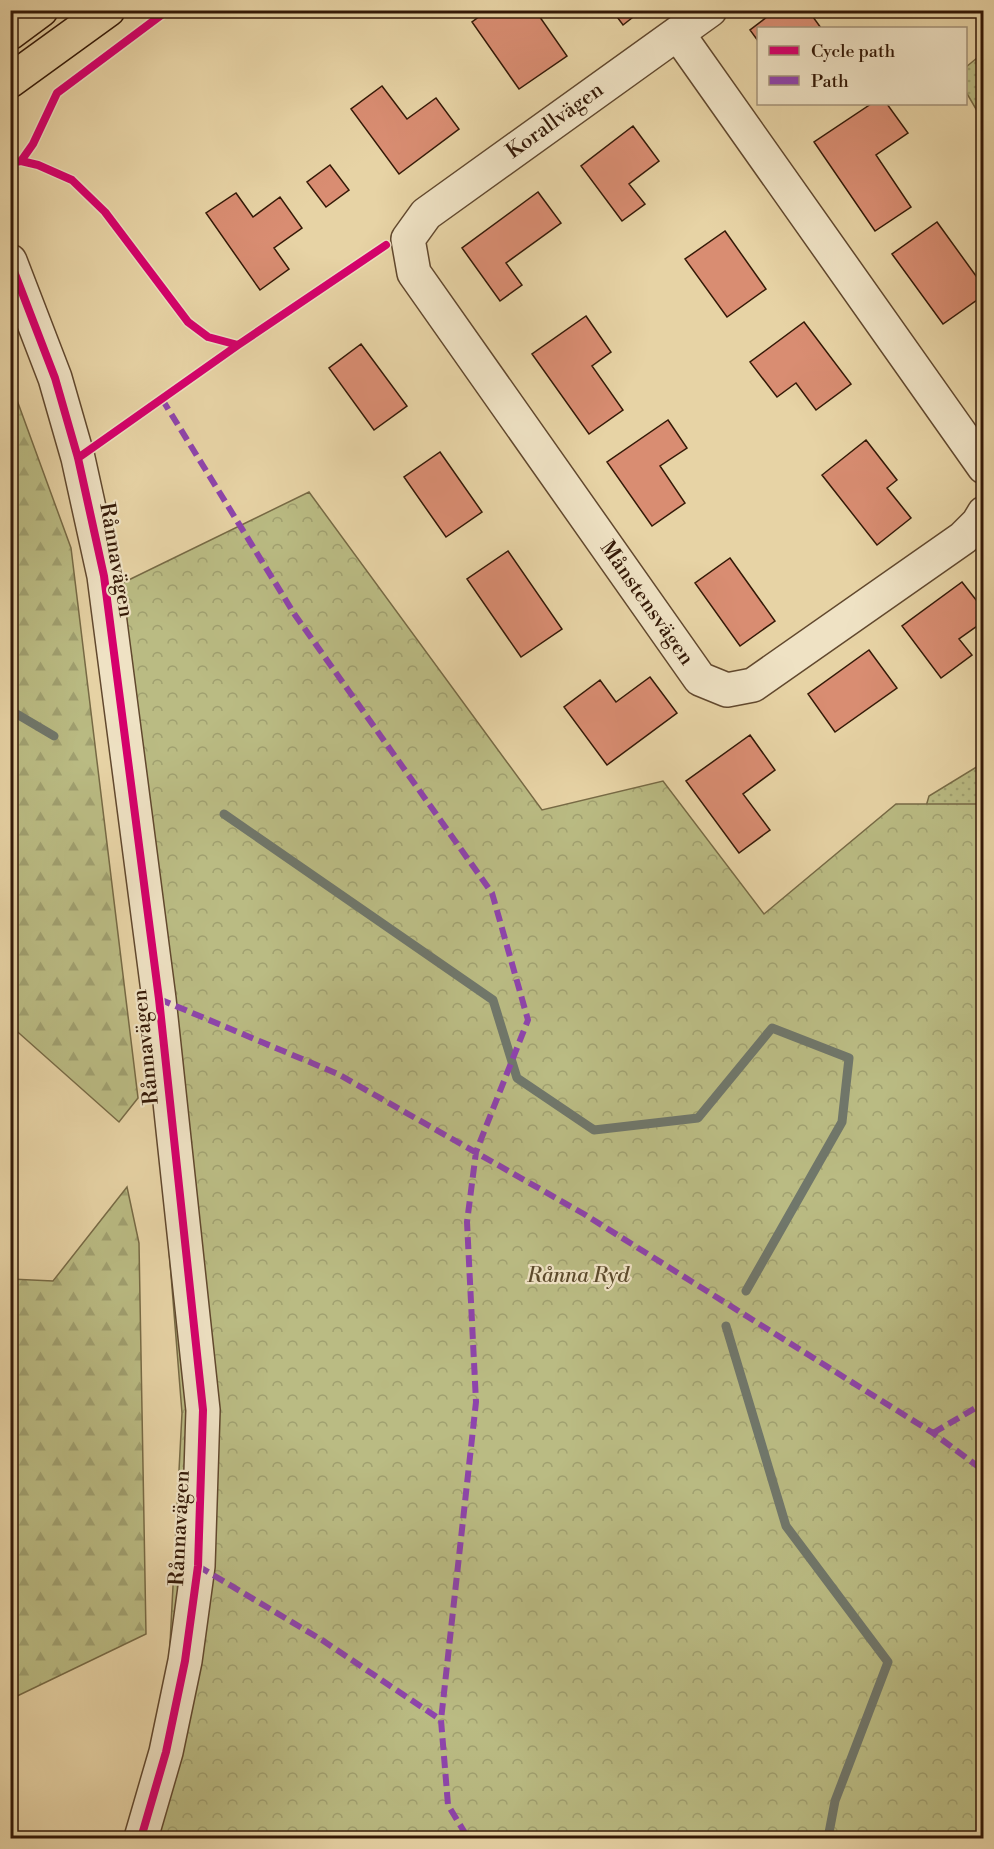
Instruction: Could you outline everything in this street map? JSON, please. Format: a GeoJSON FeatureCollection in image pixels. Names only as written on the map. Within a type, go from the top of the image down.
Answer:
{"type":"FeatureCollection","features":[{"type":"Feature","properties":{"kind":"main road"},"geometry":{"type":"LineString","coordinates":[[10,33],[41,10]]}},
{"type":"Feature","properties":{"kind":"main road"},"geometry":{"type":"LineString","coordinates":[[10,81],[108,10]]}},
{"type":"Feature","properties":{"kind":"street","name":"Korallvägen"},"geometry":{"type":"LineString","coordinates":[[408,239],[426,213],[710,10]]}},
{"type":"Feature","properties":{"kind":"street"},"geometry":{"type":"LineString","coordinates":[[678,34],[984,467]]}},
{"type":"Feature","properties":{"kind":"street","name":"Månstensvägen"},"geometry":{"type":"LineString","coordinates":[[408,239],[414,273],[700,679],[727,690],[753,685],[963,538],[978,524],[984,513]]}},
{"type":"Feature","properties":{"kind":"street","name":"Rånnavägen"},"geometry":{"type":"LineString","coordinates":[[10,261],[55,378],[75,446],[104,576],[159,999],[203,1410],[198,1566],[185,1661],[166,1752],[141,1839]]}},
{"type":"Feature","properties":{"kind":"green space"},"geometry":{"type":"Polygon","coordinates":[[[983,53],[983,121],[967,94],[967,66],[983,53]]]}},
{"type":"Feature","properties":{"kind":"green space"},"geometry":{"type":"Polygon","coordinates":[[[10,381],[71,548],[138,1098],[119,1122],[11,1026],[10,381]]]}},
{"type":"Feature","properties":{"kind":"green space","name":"Rånna Ryd"},"geometry":{"type":"Polygon","coordinates":[[[309,492],[542,810],[663,781],[764,914],[896,804],[983,804],[983,1838],[128,1838],[165,1740],[182,1413],[150,1011],[106,591],[309,492]]]}},
{"type":"Feature","properties":{"kind":"green space"},"geometry":{"type":"Polygon","coordinates":[[[983,763],[983,851],[911,858],[929,796],[983,763]]]}},
{"type":"Feature","properties":{"kind":"green space"},"geometry":{"type":"Polygon","coordinates":[[[127,1187],[139,1243],[146,1634],[11,1699],[11,1279],[53,1281],[127,1187]]]}},
{"type":"Feature","properties":{"kind":"building"},"geometry":{"type":"Polygon","coordinates":[[[488,10],[535,10],[567,56],[519,89],[472,22],[488,10]]]}},
{"type":"Feature","properties":{"kind":"building"},"geometry":{"type":"Polygon","coordinates":[[[612,10],[642,10],[623,25],[612,10]]]}},
{"type":"Feature","properties":{"kind":"building"},"geometry":{"type":"Polygon","coordinates":[[[776,10],[808,10],[820,27],[757,27],[757,40],[750,30],[776,10]]]}},
{"type":"Feature","properties":{"kind":"building"},"geometry":{"type":"Polygon","coordinates":[[[382,86],[407,119],[436,98],[459,129],[399,174],[351,109],[382,86]]]}},
{"type":"Feature","properties":{"kind":"building"},"geometry":{"type":"Polygon","coordinates":[[[870,105],[888,105],[908,133],[876,155],[911,207],[875,231],[814,142],[870,105]]]}},
{"type":"Feature","properties":{"kind":"building"},"geometry":{"type":"Polygon","coordinates":[[[633,126],[659,161],[629,184],[645,204],[622,221],[581,166],[633,126]]]}},
{"type":"Feature","properties":{"kind":"building"},"geometry":{"type":"Polygon","coordinates":[[[330,165],[349,190],[326,207],[307,182],[330,165]]]}},
{"type":"Feature","properties":{"kind":"building"},"geometry":{"type":"Polygon","coordinates":[[[538,192],[561,223],[506,263],[522,285],[500,301],[462,248],[538,192]]]}},
{"type":"Feature","properties":{"kind":"building"},"geometry":{"type":"Polygon","coordinates":[[[236,193],[253,217],[280,197],[302,228],[274,248],[289,269],[260,290],[206,213],[236,193]]]}},
{"type":"Feature","properties":{"kind":"building"},"geometry":{"type":"Polygon","coordinates":[[[937,222],[984,287],[984,295],[943,324],[892,254],[937,222]]]}},
{"type":"Feature","properties":{"kind":"building"},"geometry":{"type":"Polygon","coordinates":[[[725,231],[766,289],[727,317],[685,259],[725,231]]]}},
{"type":"Feature","properties":{"kind":"building"},"geometry":{"type":"Polygon","coordinates":[[[586,316],[611,352],[592,366],[623,410],[589,434],[532,354],[586,316]]]}},
{"type":"Feature","properties":{"kind":"building"},"geometry":{"type":"Polygon","coordinates":[[[804,322],[851,384],[816,410],[796,383],[777,397],[750,362],[804,322]]]}},
{"type":"Feature","properties":{"kind":"building"},"geometry":{"type":"Polygon","coordinates":[[[361,344],[407,406],[374,430],[329,368],[361,344]]]}},
{"type":"Feature","properties":{"kind":"building"},"geometry":{"type":"Polygon","coordinates":[[[668,420],[687,448],[660,466],[685,503],[652,526],[607,462],[668,420]]]}},
{"type":"Feature","properties":{"kind":"building"},"geometry":{"type":"Polygon","coordinates":[[[866,440],[897,480],[887,488],[911,518],[877,545],[822,475],[866,440]]]}},
{"type":"Feature","properties":{"kind":"building"},"geometry":{"type":"Polygon","coordinates":[[[440,452],[482,512],[446,537],[404,477],[440,452]]]}},
{"type":"Feature","properties":{"kind":"building"},"geometry":{"type":"Polygon","coordinates":[[[508,551],[562,629],[521,657],[467,579],[508,551]]]}},
{"type":"Feature","properties":{"kind":"building"},"geometry":{"type":"Polygon","coordinates":[[[730,558],[775,621],[740,646],[695,583],[730,558]]]}},
{"type":"Feature","properties":{"kind":"building"},"geometry":{"type":"Polygon","coordinates":[[[962,582],[984,610],[984,621],[959,639],[972,655],[941,678],[902,626],[962,582]]]}},
{"type":"Feature","properties":{"kind":"building"},"geometry":{"type":"Polygon","coordinates":[[[869,650],[897,688],[835,732],[808,694],[869,650]]]}},
{"type":"Feature","properties":{"kind":"building"},"geometry":{"type":"Polygon","coordinates":[[[650,677],[677,713],[607,765],[564,707],[600,680],[616,702],[650,677]]]}},
{"type":"Feature","properties":{"kind":"building"},"geometry":{"type":"Polygon","coordinates":[[[750,735],[775,770],[743,794],[770,830],[739,853],[686,781],[750,735]]]}},
{"type":"Feature","properties":{"kind":"waterway"},"geometry":{"type":"LineString","coordinates":[[10,710],[54,736]]}},
{"type":"Feature","properties":{"kind":"waterway"},"geometry":{"type":"LineString","coordinates":[[224,814],[493,1000],[517,1078],[594,1130],[698,1118],[772,1028],[849,1058],[842,1122],[746,1291]]}},
{"type":"Feature","properties":{"kind":"waterway"},"geometry":{"type":"LineString","coordinates":[[726,1326],[786,1526],[888,1662],[835,1801],[828,1838]]}},
{"type":"Feature","properties":{"kind":"marked path"},"geometry":{"type":"LineString","coordinates":[[162,399],[295,615],[492,893],[528,1020],[476,1152],[467,1222],[476,1402],[441,1720]]}},
{"type":"Feature","properties":{"kind":"marked path"},"geometry":{"type":"LineString","coordinates":[[159,999],[338,1074],[584,1214],[933,1433],[984,1471]]}},
{"type":"Feature","properties":{"kind":"marked path"},"geometry":{"type":"LineString","coordinates":[[933,1433],[984,1403]]}},
{"type":"Feature","properties":{"kind":"marked path"},"geometry":{"type":"LineString","coordinates":[[198,1566],[322,1640],[441,1720],[448,1805],[468,1838]]}},
{"type":"Feature","properties":{"kind":"cycle path"},"geometry":{"type":"LineString","coordinates":[[21,161],[33,144],[57,93],[168,10]]}},
{"type":"Feature","properties":{"kind":"cycle path"},"geometry":{"type":"LineString","coordinates":[[10,163],[21,161],[38,165],[72,180],[105,212],[188,322],[208,337],[238,345],[386,245]]}},
{"type":"Feature","properties":{"kind":"cycle path"},"geometry":{"type":"LineString","coordinates":[[10,261],[55,378],[78,458],[104,576],[159,999],[203,1410],[198,1566],[185,1661],[166,1752],[141,1838]]}},
{"type":"Feature","properties":{"kind":"cycle path"},"geometry":{"type":"LineString","coordinates":[[78,458],[238,345]]}}]}
